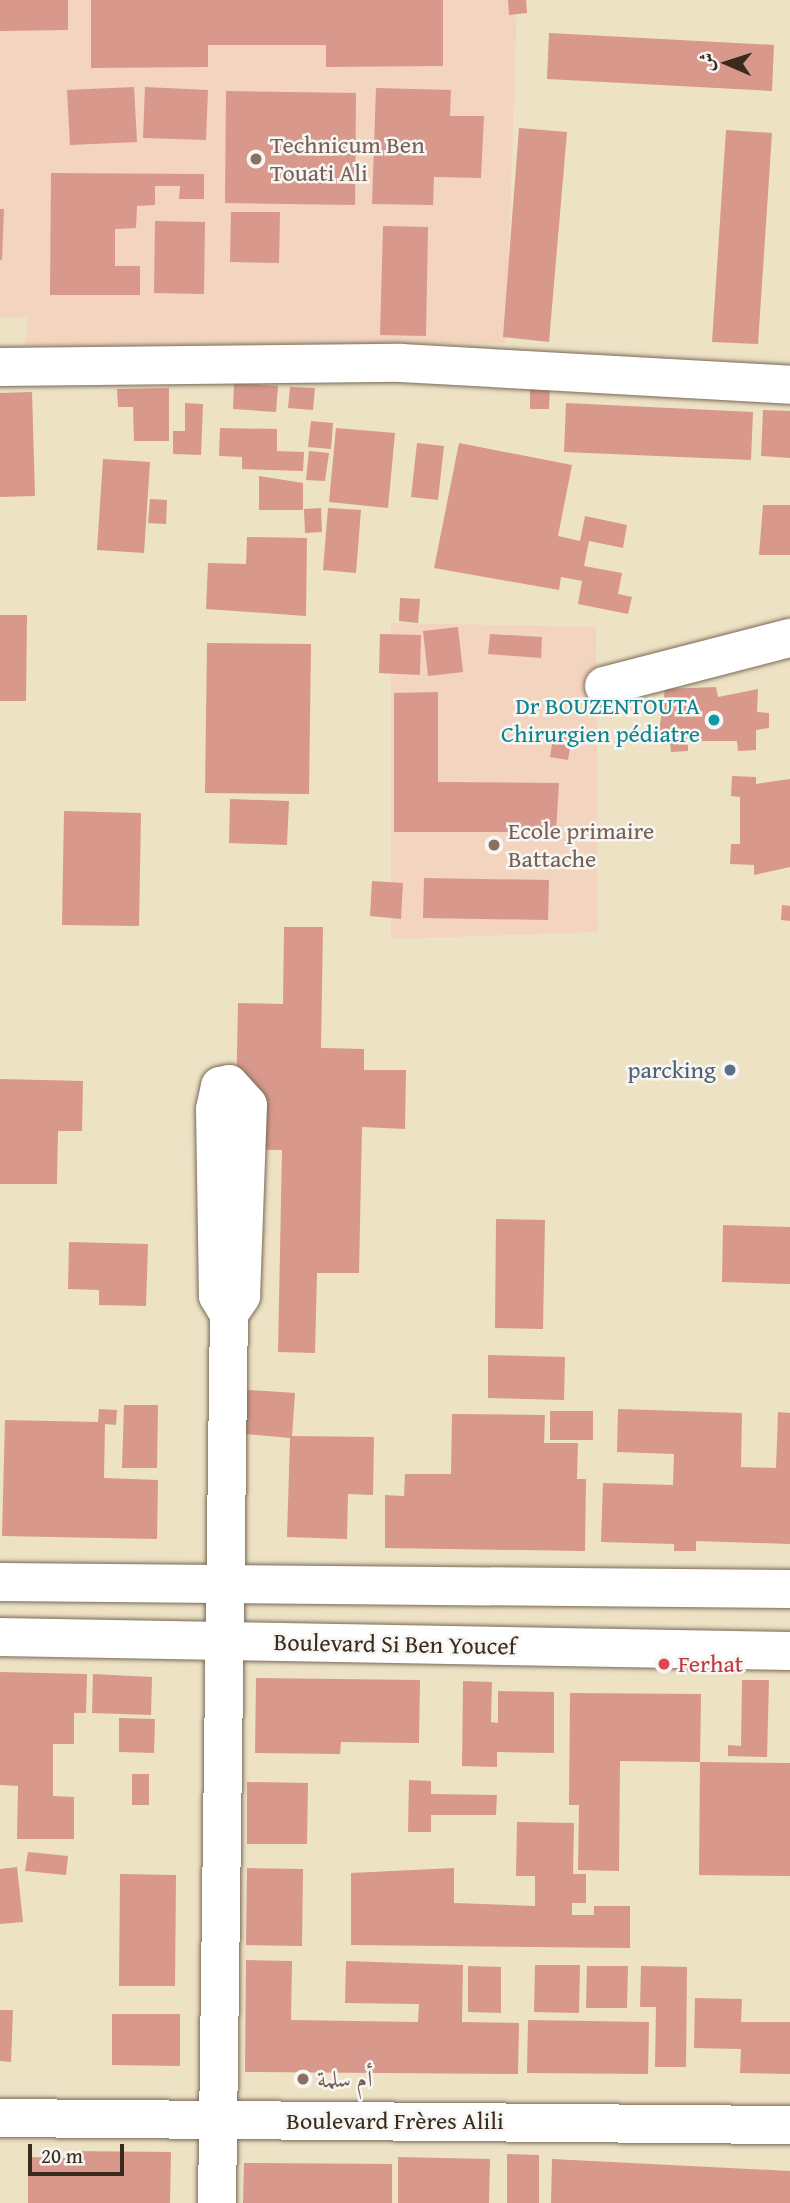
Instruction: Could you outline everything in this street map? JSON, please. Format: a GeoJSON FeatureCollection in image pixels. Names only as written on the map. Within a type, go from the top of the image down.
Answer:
{"type":"FeatureCollection","features":[{"type":"Feature","properties":{"kind":"street"},"geometry":{"type":"LineString","coordinates":[[0,367],[401,363],[790,385]]}},
{"type":"Feature","properties":{"kind":"street"},"geometry":{"type":"LineString","coordinates":[[604,686],[790,639]]}},
{"type":"Feature","properties":{"kind":"street"},"geometry":{"type":"LineString","coordinates":[[216,2203],[221,1641],[229,1314]]}},
{"type":"Feature","properties":{"kind":"street"},"geometry":{"type":"LineString","coordinates":[[0,1582],[790,1589]]}},
{"type":"Feature","properties":{"kind":"street","name":"Boulevard Si Ben Youcef"},"geometry":{"type":"LineString","coordinates":[[0,1637],[790,1651]]}},
{"type":"Feature","properties":{"kind":"street","name":"Boulevard Frères Alili"},"geometry":{"type":"LineString","coordinates":[[0,2118],[790,2125]]}},
{"type":"Feature","properties":{"kind":"shaded area","name":"Technicum Ben Touati Ali"},"geometry":{"type":"Polygon","coordinates":[[[0,0],[517,0],[506,343],[25,345],[28,318],[0,318],[0,0]]]}},
{"type":"Feature","properties":{"kind":"shaded area","name":"Ecole primaire Battache"},"geometry":{"type":"Polygon","coordinates":[[[391,623],[596,627],[598,932],[391,939],[391,623]]]}},
{"type":"Feature","properties":{"kind":"building"},"geometry":{"type":"Polygon","coordinates":[[[0,0],[68,0],[68,30],[0,31],[0,0]]]}},
{"type":"Feature","properties":{"kind":"building"},"geometry":{"type":"Polygon","coordinates":[[[91,0],[443,0],[443,66],[326,67],[326,45],[208,45],[208,67],[91,68],[91,0]]]}},
{"type":"Feature","properties":{"kind":"building"},"geometry":{"type":"Polygon","coordinates":[[[508,0],[526,0],[527,13],[509,15],[508,0]]]}},
{"type":"Feature","properties":{"kind":"building"},"geometry":{"type":"Polygon","coordinates":[[[549,33],[774,45],[772,91],[547,79],[549,33]]]}},
{"type":"Feature","properties":{"kind":"building"},"geometry":{"type":"Polygon","coordinates":[[[134,87],[137,142],[70,145],[67,90],[134,87]]]}},
{"type":"Feature","properties":{"kind":"building"},"geometry":{"type":"Polygon","coordinates":[[[145,87],[208,90],[206,140],[143,138],[145,87]]]}},
{"type":"Feature","properties":{"kind":"building"},"geometry":{"type":"Polygon","coordinates":[[[376,88],[451,90],[450,116],[484,116],[481,178],[434,177],[433,205],[372,204],[376,88]]]}},
{"type":"Feature","properties":{"kind":"building"},"geometry":{"type":"Polygon","coordinates":[[[226,91],[356,93],[355,205],[225,203],[226,91]]]}},
{"type":"Feature","properties":{"kind":"building"},"geometry":{"type":"Polygon","coordinates":[[[519,128],[567,132],[549,342],[503,337],[519,128]]]}},
{"type":"Feature","properties":{"kind":"building"},"geometry":{"type":"Polygon","coordinates":[[[726,130],[772,133],[758,344],[712,342],[726,130]]]}},
{"type":"Feature","properties":{"kind":"building"},"geometry":{"type":"Polygon","coordinates":[[[51,173],[204,174],[204,199],[179,199],[180,186],[155,186],[155,205],[137,206],[136,228],[115,229],[115,266],[140,266],[140,295],[50,295],[51,173]]]}},
{"type":"Feature","properties":{"kind":"building"},"geometry":{"type":"Polygon","coordinates":[[[0,209],[4,209],[2,260],[0,260],[0,209]]]}},
{"type":"Feature","properties":{"kind":"building"},"geometry":{"type":"Polygon","coordinates":[[[231,212],[280,212],[279,263],[230,262],[231,212]]]}},
{"type":"Feature","properties":{"kind":"building"},"geometry":{"type":"Polygon","coordinates":[[[155,221],[205,222],[204,294],[154,293],[155,221]]]}},
{"type":"Feature","properties":{"kind":"building"},"geometry":{"type":"Polygon","coordinates":[[[383,226],[428,227],[426,336],[380,335],[383,226]]]}},
{"type":"Feature","properties":{"kind":"building"},"geometry":{"type":"Polygon","coordinates":[[[234,383],[278,386],[276,412],[233,409],[234,383]]]}},
{"type":"Feature","properties":{"kind":"building"},"geometry":{"type":"Polygon","coordinates":[[[290,387],[315,388],[313,410],[288,408],[290,387]]]}},
{"type":"Feature","properties":{"kind":"building"},"geometry":{"type":"Polygon","coordinates":[[[530,387],[550,388],[549,409],[530,409],[530,387]]]}},
{"type":"Feature","properties":{"kind":"building"},"geometry":{"type":"Polygon","coordinates":[[[169,388],[169,441],[134,441],[133,407],[118,407],[117,389],[169,388]]]}},
{"type":"Feature","properties":{"kind":"building"},"geometry":{"type":"Polygon","coordinates":[[[32,392],[35,496],[0,497],[0,393],[32,392]]]}},
{"type":"Feature","properties":{"kind":"building"},"geometry":{"type":"Polygon","coordinates":[[[185,403],[203,404],[201,455],[173,454],[173,431],[185,431],[185,403]]]}},
{"type":"Feature","properties":{"kind":"building"},"geometry":{"type":"Polygon","coordinates":[[[566,403],[753,412],[751,460],[564,452],[566,403]]]}},
{"type":"Feature","properties":{"kind":"building"},"geometry":{"type":"Polygon","coordinates":[[[763,410],[790,411],[790,458],[761,456],[763,410]]]}},
{"type":"Feature","properties":{"kind":"building"},"geometry":{"type":"Polygon","coordinates":[[[311,421],[333,423],[331,449],[308,447],[311,421]]]}},
{"type":"Feature","properties":{"kind":"building"},"geometry":{"type":"Polygon","coordinates":[[[220,428],[277,429],[277,451],[304,452],[303,471],[242,469],[242,457],[219,456],[220,428]]]}},
{"type":"Feature","properties":{"kind":"building"},"geometry":{"type":"Polygon","coordinates":[[[336,428],[395,433],[388,508],[329,502],[336,428]]]}},
{"type":"Feature","properties":{"kind":"building"},"geometry":{"type":"Polygon","coordinates":[[[417,443],[444,446],[438,500],[411,497],[417,443]]]}},
{"type":"Feature","properties":{"kind":"building"},"geometry":{"type":"Polygon","coordinates":[[[459,443],[572,465],[558,536],[580,541],[585,516],[627,525],[623,548],[589,541],[584,566],[622,573],[618,594],[632,597],[628,614],[578,604],[582,581],[561,577],[559,590],[434,568],[459,443]]]}},
{"type":"Feature","properties":{"kind":"building"},"geometry":{"type":"Polygon","coordinates":[[[309,451],[329,453],[325,481],[306,480],[309,451]]]}},
{"type":"Feature","properties":{"kind":"building"},"geometry":{"type":"Polygon","coordinates":[[[103,459],[150,462],[144,553],[97,550],[103,459]]]}},
{"type":"Feature","properties":{"kind":"building"},"geometry":{"type":"Polygon","coordinates":[[[259,476],[303,483],[303,510],[259,510],[259,476]]]}},
{"type":"Feature","properties":{"kind":"building"},"geometry":{"type":"Polygon","coordinates":[[[150,499],[167,500],[166,524],[148,523],[150,499]]]}},
{"type":"Feature","properties":{"kind":"building"},"geometry":{"type":"Polygon","coordinates":[[[763,505],[790,505],[790,555],[759,555],[763,505]]]}},
{"type":"Feature","properties":{"kind":"building"},"geometry":{"type":"Polygon","coordinates":[[[321,508],[322,532],[305,533],[304,509],[321,508]]]}},
{"type":"Feature","properties":{"kind":"building"},"geometry":{"type":"Polygon","coordinates":[[[328,508],[361,510],[356,573],[323,570],[328,508]]]}},
{"type":"Feature","properties":{"kind":"building"},"geometry":{"type":"Polygon","coordinates":[[[247,537],[307,538],[306,616],[206,609],[208,563],[246,564],[247,537]]]}},
{"type":"Feature","properties":{"kind":"building"},"geometry":{"type":"Polygon","coordinates":[[[400,598],[420,599],[418,623],[399,621],[400,598]]]}},
{"type":"Feature","properties":{"kind":"building"},"geometry":{"type":"Polygon","coordinates":[[[0,615],[27,615],[26,701],[0,701],[0,615]]]}},
{"type":"Feature","properties":{"kind":"building"},"geometry":{"type":"Polygon","coordinates":[[[458,627],[463,672],[428,676],[423,631],[458,627]]]}},
{"type":"Feature","properties":{"kind":"building"},"geometry":{"type":"Polygon","coordinates":[[[380,634],[421,635],[420,675],[379,673],[380,634]]]}},
{"type":"Feature","properties":{"kind":"building"},"geometry":{"type":"Polygon","coordinates":[[[490,634],[542,637],[541,658],[488,654],[490,634]]]}},
{"type":"Feature","properties":{"kind":"building"},"geometry":{"type":"Polygon","coordinates":[[[207,643],[311,644],[309,794],[205,793],[207,643]]]}},
{"type":"Feature","properties":{"kind":"building","name":"Dr BOUZENTOUTA Chirurgien pédiatre"},"geometry":{"type":"Polygon","coordinates":[[[716,687],[718,697],[758,689],[757,712],[769,713],[769,728],[756,730],[756,750],[738,751],[737,741],[688,741],[688,751],[671,752],[669,731],[659,732],[665,689],[716,687]]]}},
{"type":"Feature","properties":{"kind":"building","name":"Ecole primaire Battache"},"geometry":{"type":"Polygon","coordinates":[[[438,692],[438,782],[559,783],[556,832],[394,832],[394,693],[438,692]]]}},
{"type":"Feature","properties":{"kind":"building"},"geometry":{"type":"Polygon","coordinates":[[[554,732],[572,735],[568,760],[550,757],[554,732]]]}},
{"type":"Feature","properties":{"kind":"building"},"geometry":{"type":"Polygon","coordinates":[[[732,776],[756,777],[756,784],[790,779],[790,867],[754,875],[754,865],[730,864],[731,844],[740,844],[740,797],[731,796],[732,776]]]}},
{"type":"Feature","properties":{"kind":"building"},"geometry":{"type":"Polygon","coordinates":[[[230,799],[289,801],[287,845],[229,843],[230,799]]]}},
{"type":"Feature","properties":{"kind":"building"},"geometry":{"type":"Polygon","coordinates":[[[64,811],[141,813],[139,926],[62,925],[64,811]]]}},
{"type":"Feature","properties":{"kind":"building"},"geometry":{"type":"Polygon","coordinates":[[[424,878],[549,880],[548,920],[423,918],[424,878]]]}},
{"type":"Feature","properties":{"kind":"building"},"geometry":{"type":"Polygon","coordinates":[[[372,881],[403,883],[401,919],[370,916],[372,881]]]}},
{"type":"Feature","properties":{"kind":"building"},"geometry":{"type":"Polygon","coordinates":[[[782,905],[790,906],[790,921],[781,920],[782,905]]]}},
{"type":"Feature","properties":{"kind":"building"},"geometry":{"type":"Polygon","coordinates":[[[284,927],[323,927],[321,1048],[364,1049],[364,1070],[406,1070],[405,1129],[362,1127],[359,1273],[317,1273],[315,1353],[278,1352],[282,1150],[235,1149],[238,1003],[283,1004],[284,927]]]}},
{"type":"Feature","properties":{"kind":"building"},"geometry":{"type":"Polygon","coordinates":[[[0,1079],[83,1081],[82,1131],[58,1131],[57,1184],[0,1184],[0,1079]]]}},
{"type":"Feature","properties":{"kind":"building"},"geometry":{"type":"Polygon","coordinates":[[[496,1219],[545,1220],[543,1329],[495,1328],[496,1219]]]}},
{"type":"Feature","properties":{"kind":"building"},"geometry":{"type":"Polygon","coordinates":[[[723,1225],[790,1227],[790,1284],[722,1282],[723,1225]]]}},
{"type":"Feature","properties":{"kind":"building"},"geometry":{"type":"Polygon","coordinates":[[[69,1242],[148,1244],[146,1306],[99,1305],[99,1290],[68,1289],[69,1242]]]}},
{"type":"Feature","properties":{"kind":"building"},"geometry":{"type":"Polygon","coordinates":[[[488,1355],[565,1357],[564,1400],[488,1398],[488,1355]]]}},
{"type":"Feature","properties":{"kind":"building"},"geometry":{"type":"Polygon","coordinates":[[[235,1389],[295,1393],[292,1436],[374,1437],[373,1495],[348,1494],[347,1539],[287,1537],[290,1438],[233,1433],[235,1389]]]}},
{"type":"Feature","properties":{"kind":"building"},"geometry":{"type":"Polygon","coordinates":[[[124,1405],[158,1405],[157,1468],[122,1468],[124,1405]]]}},
{"type":"Feature","properties":{"kind":"building"},"geometry":{"type":"Polygon","coordinates":[[[99,1409],[117,1410],[116,1425],[105,1424],[104,1478],[158,1480],[157,1539],[2,1536],[5,1420],[98,1422],[99,1409]]]}},
{"type":"Feature","properties":{"kind":"building"},"geometry":{"type":"Polygon","coordinates":[[[618,1409],[742,1413],[741,1467],[776,1468],[778,1412],[790,1413],[790,1544],[696,1541],[696,1551],[674,1551],[674,1544],[601,1542],[603,1483],[673,1485],[674,1454],[617,1452],[618,1409]]]}},
{"type":"Feature","properties":{"kind":"building"},"geometry":{"type":"Polygon","coordinates":[[[550,1411],[593,1411],[593,1440],[550,1440],[550,1411]]]}},
{"type":"Feature","properties":{"kind":"building"},"geometry":{"type":"Polygon","coordinates":[[[452,1414],[545,1415],[544,1443],[578,1443],[577,1479],[586,1479],[585,1551],[385,1548],[385,1495],[404,1496],[405,1474],[451,1474],[452,1414]]]}},
{"type":"Feature","properties":{"kind":"building"},"geometry":{"type":"Polygon","coordinates":[[[0,1672],[87,1674],[86,1713],[74,1713],[74,1744],[53,1744],[53,1796],[74,1797],[74,1839],[17,1839],[18,1786],[0,1785],[0,1672]]]}},
{"type":"Feature","properties":{"kind":"building"},"geometry":{"type":"Polygon","coordinates":[[[93,1674],[152,1677],[151,1715],[92,1713],[93,1674]]]}},
{"type":"Feature","properties":{"kind":"building"},"geometry":{"type":"Polygon","coordinates":[[[256,1678],[420,1680],[419,1743],[341,1742],[340,1754],[255,1753],[256,1678]]]}},
{"type":"Feature","properties":{"kind":"building"},"geometry":{"type":"Polygon","coordinates":[[[742,1680],[769,1680],[767,1757],[728,1756],[728,1745],[741,1746],[742,1680]]]}},
{"type":"Feature","properties":{"kind":"building"},"geometry":{"type":"Polygon","coordinates":[[[463,1681],[492,1682],[491,1722],[498,1723],[498,1691],[554,1692],[554,1753],[497,1752],[497,1767],[462,1766],[463,1681]]]}},
{"type":"Feature","properties":{"kind":"building"},"geometry":{"type":"Polygon","coordinates":[[[570,1693],[701,1694],[700,1762],[620,1761],[619,1871],[578,1870],[579,1805],[569,1805],[570,1693]]]}},
{"type":"Feature","properties":{"kind":"building"},"geometry":{"type":"Polygon","coordinates":[[[119,1718],[155,1719],[154,1753],[119,1752],[119,1718]]]}},
{"type":"Feature","properties":{"kind":"building"},"geometry":{"type":"Polygon","coordinates":[[[700,1762],[790,1763],[790,1876],[699,1875],[700,1762]]]}},
{"type":"Feature","properties":{"kind":"building"},"geometry":{"type":"Polygon","coordinates":[[[132,1774],[149,1774],[149,1805],[132,1805],[132,1774]]]}},
{"type":"Feature","properties":{"kind":"building"},"geometry":{"type":"Polygon","coordinates":[[[409,1780],[431,1781],[431,1794],[497,1795],[496,1815],[431,1815],[431,1832],[408,1832],[409,1780]]]}},
{"type":"Feature","properties":{"kind":"building"},"geometry":{"type":"Polygon","coordinates":[[[247,1782],[308,1783],[307,1844],[247,1844],[247,1782]]]}},
{"type":"Feature","properties":{"kind":"building"},"geometry":{"type":"Polygon","coordinates":[[[517,1822],[574,1823],[573,1874],[586,1874],[586,1903],[572,1903],[572,1915],[594,1915],[594,1906],[630,1906],[630,1948],[351,1945],[351,1873],[454,1868],[454,1903],[535,1906],[535,1876],[516,1876],[517,1822]]]}},
{"type":"Feature","properties":{"kind":"building"},"geometry":{"type":"Polygon","coordinates":[[[28,1852],[68,1856],[66,1875],[25,1871],[28,1852]]]}},
{"type":"Feature","properties":{"kind":"building"},"geometry":{"type":"Polygon","coordinates":[[[17,1867],[23,1922],[0,1924],[0,1869],[17,1867]]]}},
{"type":"Feature","properties":{"kind":"building"},"geometry":{"type":"Polygon","coordinates":[[[247,1868],[303,1869],[302,1946],[246,1945],[247,1868]]]}},
{"type":"Feature","properties":{"kind":"building"},"geometry":{"type":"Polygon","coordinates":[[[120,1874],[176,1875],[175,1986],[119,1986],[120,1874]]]}},
{"type":"Feature","properties":{"kind":"building"},"geometry":{"type":"Polygon","coordinates":[[[246,1960],[292,1961],[291,2020],[418,2022],[419,2004],[345,2003],[346,1961],[463,1965],[462,2022],[519,2023],[518,2074],[245,2072],[246,1960]]]}},
{"type":"Feature","properties":{"kind":"building"},"geometry":{"type":"Polygon","coordinates":[[[535,1965],[580,1965],[579,2013],[534,2012],[535,1965]]]}},
{"type":"Feature","properties":{"kind":"building"},"geometry":{"type":"Polygon","coordinates":[[[468,1966],[501,1967],[501,2013],[468,2012],[468,1966]]]}},
{"type":"Feature","properties":{"kind":"building"},"geometry":{"type":"Polygon","coordinates":[[[587,1966],[628,1966],[627,2008],[586,2008],[587,1966]]]}},
{"type":"Feature","properties":{"kind":"building"},"geometry":{"type":"Polygon","coordinates":[[[641,1966],[687,1967],[686,2067],[655,2067],[656,2007],[640,2007],[641,1966]]]}},
{"type":"Feature","properties":{"kind":"building"},"geometry":{"type":"Polygon","coordinates":[[[695,1998],[742,1999],[741,2022],[790,2022],[790,2074],[740,2073],[741,2049],[694,2048],[695,1998]]]}},
{"type":"Feature","properties":{"kind":"building"},"geometry":{"type":"Polygon","coordinates":[[[0,2010],[13,2010],[11,2062],[0,2061],[0,2010]]]}},
{"type":"Feature","properties":{"kind":"building"},"geometry":{"type":"Polygon","coordinates":[[[112,2014],[180,2014],[180,2066],[112,2065],[112,2014]]]}},
{"type":"Feature","properties":{"kind":"building"},"geometry":{"type":"Polygon","coordinates":[[[528,2020],[649,2022],[648,2074],[527,2073],[528,2020]]]}},
{"type":"Feature","properties":{"kind":"building"},"geometry":{"type":"Polygon","coordinates":[[[66,2151],[171,2152],[170,2203],[28,2203],[28,2157],[66,2158],[66,2151]]]}},
{"type":"Feature","properties":{"kind":"building"},"geometry":{"type":"Polygon","coordinates":[[[507,2154],[539,2155],[539,2203],[507,2203],[507,2154]]]}},
{"type":"Feature","properties":{"kind":"building"},"geometry":{"type":"Polygon","coordinates":[[[398,2157],[490,2159],[489,2203],[398,2203],[398,2157]]]}},
{"type":"Feature","properties":{"kind":"building"},"geometry":{"type":"Polygon","coordinates":[[[552,2159],[790,2171],[790,2203],[551,2203],[552,2159]]]}},
{"type":"Feature","properties":{"kind":"building"},"geometry":{"type":"Polygon","coordinates":[[[244,2163],[392,2164],[392,2203],[243,2203],[244,2163]]]}},
{"type":"Feature","properties":{"kind":"place","name":"Technicum Ben Touati Ali"},"geometry":{"type":"Point","coordinates":[256,159]}},
{"type":"Feature","properties":{"kind":"place","name":"Dr BOUZENTOUTA Chirurgien pédiatre"},"geometry":{"type":"Point","coordinates":[714,720]}},
{"type":"Feature","properties":{"kind":"place","name":"Ecole primaire Battache"},"geometry":{"type":"Point","coordinates":[494,845]}},
{"type":"Feature","properties":{"kind":"place","name":"parcking"},"geometry":{"type":"Point","coordinates":[730,1070]}},
{"type":"Feature","properties":{"kind":"place","name":"Ferhat"},"geometry":{"type":"Point","coordinates":[664,1664]}},
{"type":"Feature","properties":{"kind":"place","name":"أم سلمة"},"geometry":{"type":"Point","coordinates":[303,2079]}}]}
